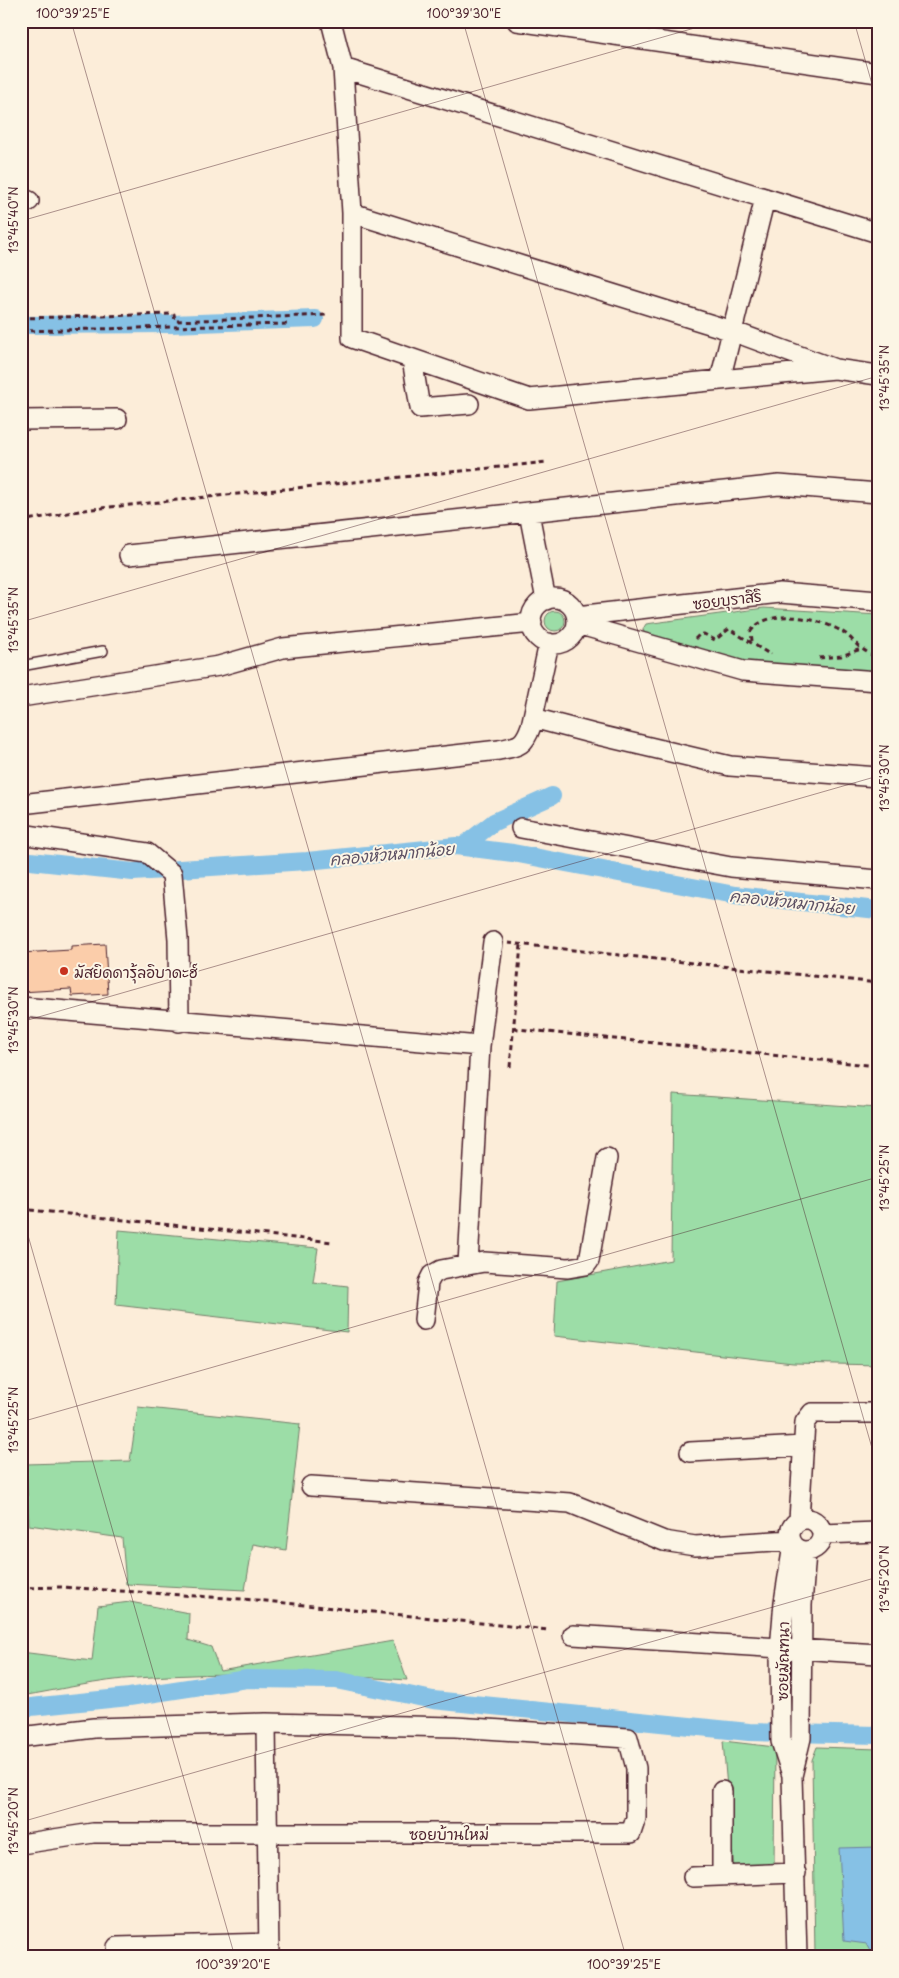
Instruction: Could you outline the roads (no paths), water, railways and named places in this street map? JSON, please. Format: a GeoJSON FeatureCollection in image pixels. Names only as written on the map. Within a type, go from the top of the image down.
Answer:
{"type":"FeatureCollection","features":[{"type":"Feature","properties":{"kind":"street"},"geometry":{"type":"LineString","coordinates":[[332,21],[342,68],[352,213],[352,338],[529,399],[835,369]]}},
{"type":"Feature","properties":{"kind":"street"},"geometry":{"type":"LineString","coordinates":[[517,21],[635,30],[878,73]]}},
{"type":"Feature","properties":{"kind":"street"},"geometry":{"type":"LineString","coordinates":[[342,68],[878,232]]}},
{"type":"Feature","properties":{"kind":"street"},"geometry":{"type":"LineString","coordinates":[[720,380],[765,198]]}},
{"type":"Feature","properties":{"kind":"street"},"geometry":{"type":"LineString","coordinates":[[352,213],[732,331],[835,369],[878,375]]}},
{"type":"Feature","properties":{"kind":"street"},"geometry":{"type":"LineString","coordinates":[[412,359],[420,408],[469,404]]}},
{"type":"Feature","properties":{"kind":"street"},"geometry":{"type":"LineString","coordinates":[[21,420],[117,419]]}},
{"type":"Feature","properties":{"kind":"street"},"geometry":{"type":"LineString","coordinates":[[129,555],[779,485],[878,493]]}},
{"type":"Feature","properties":{"kind":"street"},"geometry":{"type":"LineString","coordinates":[[529,513],[546,600]]}},
{"type":"Feature","properties":{"kind":"street","name":"ซอยบุราสิริ"},"geometry":{"type":"LineString","coordinates":[[577,620],[780,593],[878,601]]}},
{"type":"Feature","properties":{"kind":"street"},"geometry":{"type":"LineString","coordinates":[[554,598],[569,603],[574,609],[577,620],[575,632],[563,642],[549,643],[537,636],[532,623],[535,609],[546,600],[554,598]]}},
{"type":"Feature","properties":{"kind":"street"},"geometry":{"type":"LineString","coordinates":[[577,620],[743,672],[878,681]]}},
{"type":"Feature","properties":{"kind":"street"},"geometry":{"type":"LineString","coordinates":[[21,697],[219,666],[283,648],[532,623]]}},
{"type":"Feature","properties":{"kind":"street"},"geometry":{"type":"LineString","coordinates":[[21,804],[499,750],[521,745],[527,739],[533,718],[549,643]]}},
{"type":"Feature","properties":{"kind":"street"},"geometry":{"type":"LineString","coordinates":[[533,718],[730,766],[878,777]]}},
{"type":"Feature","properties":{"kind":"street"},"geometry":{"type":"LineString","coordinates":[[520,828],[731,868],[878,880]]}},
{"type":"Feature","properties":{"kind":"street"},"geometry":{"type":"LineString","coordinates":[[21,834],[147,852],[172,874],[178,939],[178,1022]]}},
{"type":"Feature","properties":{"kind":"street"},"geometry":{"type":"LineString","coordinates":[[468,1264],[480,1046],[493,942]]}},
{"type":"Feature","properties":{"kind":"street"},"geometry":{"type":"LineString","coordinates":[[21,1007],[178,1022],[480,1046]]}},
{"type":"Feature","properties":{"kind":"street"},"geometry":{"type":"LineString","coordinates":[[424,1320],[428,1283],[432,1275],[441,1270],[484,1262],[568,1268],[586,1265],[589,1261],[607,1158]]}},
{"type":"Feature","properties":{"kind":"street","name":"ซอยมัณฑนา"},"geometry":{"type":"LineString","coordinates":[[792,1776],[801,1738],[801,1651],[796,1545],[790,1530],[799,1520],[805,1422],[812,1413],[878,1413]]}},
{"type":"Feature","properties":{"kind":"street"},"geometry":{"type":"LineString","coordinates":[[690,1452],[803,1446]]}},
{"type":"Feature","properties":{"kind":"street"},"geometry":{"type":"LineString","coordinates":[[311,1486],[570,1504],[664,1541],[695,1546],[796,1545],[815,1549],[819,1545],[822,1534],[818,1524],[810,1519],[799,1520]]}},
{"type":"Feature","properties":{"kind":"street"},"geometry":{"type":"LineString","coordinates":[[822,1534],[878,1532]]}},
{"type":"Feature","properties":{"kind":"street","name":"ซอยมัณฑนา"},"geometry":{"type":"LineString","coordinates":[[796,1545],[784,1602],[780,1649],[780,1697],[781,1741],[792,1776],[797,1957]]}},
{"type":"Feature","properties":{"kind":"street"},"geometry":{"type":"LineString","coordinates":[[573,1635],[801,1651],[878,1654]]}},
{"type":"Feature","properties":{"kind":"street"},"geometry":{"type":"LineString","coordinates":[[21,1737],[94,1728],[266,1723],[269,1950],[117,1947]]}},
{"type":"Feature","properties":{"kind":"street","name":"ซอยบ้านใหม่"},"geometry":{"type":"LineString","coordinates":[[21,1844],[93,1834],[267,1832],[632,1833],[636,1818],[636,1768],[628,1738],[454,1727],[266,1723]]}},
{"type":"Feature","properties":{"kind":"street"},"geometry":{"type":"LineString","coordinates":[[722,1791],[722,1875]]}},
{"type":"Feature","properties":{"kind":"street"},"geometry":{"type":"LineString","coordinates":[[693,1877],[796,1873]]}},
{"type":"Feature","properties":{"kind":"lane"},"geometry":{"type":"LineString","coordinates":[[21,666],[103,651]]}},
{"type":"Feature","properties":{"kind":"water"},"geometry":{"type":"Polygon","coordinates":[[[878,1847],[878,1951],[871,1951],[867,1944],[844,1941],[839,1848],[878,1847]]]}},
{"type":"Feature","properties":{"kind":"waterway"},"geometry":{"type":"LineString","coordinates":[[21,325],[171,324],[315,319]]}},
{"type":"Feature","properties":{"kind":"waterway"},"geometry":{"type":"LineString","coordinates":[[462,847],[494,822],[552,796]]}},
{"type":"Feature","properties":{"kind":"waterway","name":"คลองหัวหมากน้อย"},"geometry":{"type":"LineString","coordinates":[[21,860],[133,872],[307,861],[456,846],[513,853],[735,895],[878,910]]}},
{"type":"Feature","properties":{"kind":"waterway"},"geometry":{"type":"LineString","coordinates":[[21,1708],[129,1697],[247,1679],[336,1680],[433,1700],[749,1732],[878,1735]]}},
{"type":"Feature","properties":{"kind":"place","name":"มัสยิดดารุ้ลอิบาดะฮ์"},"geometry":{"type":"Point","coordinates":[64,971]}}]}
